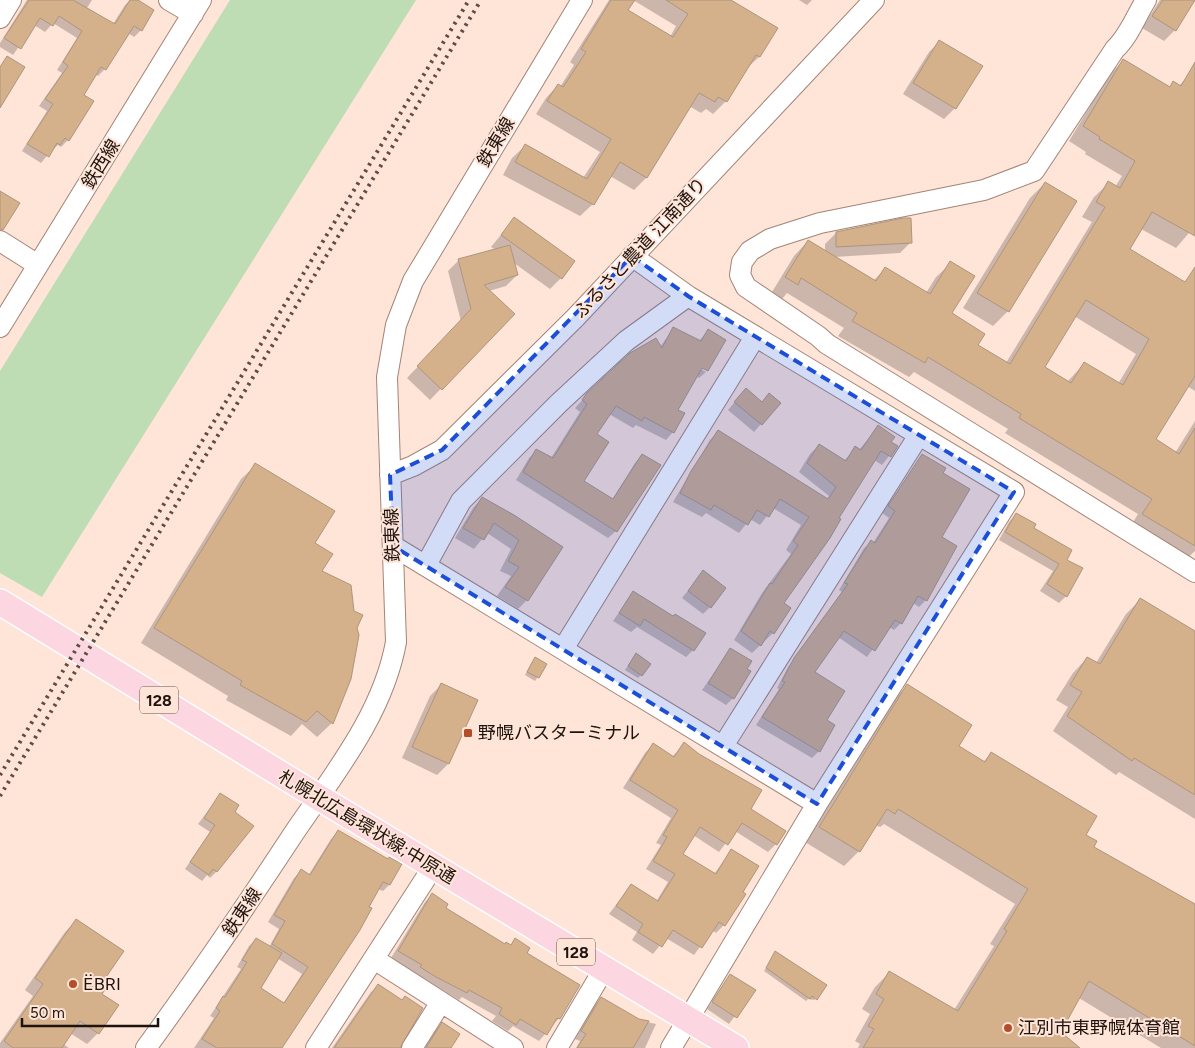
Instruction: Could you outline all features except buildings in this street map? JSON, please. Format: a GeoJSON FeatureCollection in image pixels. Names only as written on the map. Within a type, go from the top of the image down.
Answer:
{"type":"FeatureCollection","features":[{"type":"Feature","properties":{"kind":"main road","name":"札幌北広島環状線;中原通"},"geometry":{"type":"LineString","coordinates":[[0,602],[433,867],[736,1048]]}},
{"type":"Feature","properties":{"kind":"street"},"geometry":{"type":"LineString","coordinates":[[0,18],[11,0]]}},
{"type":"Feature","properties":{"kind":"street"},"geometry":{"type":"LineString","coordinates":[[169,0],[197,7]]}},
{"type":"Feature","properties":{"kind":"street","name":"鉄東線"},"geometry":{"type":"LineString","coordinates":[[146,1048],[206,965],[371,715],[392,666],[396,642],[387,377],[390,351],[403,302],[436,240],[582,0]]}},
{"type":"Feature","properties":{"kind":"street","name":"ふるさと農道 江南通り"},"geometry":{"type":"LineString","coordinates":[[390,475],[442,450],[576,317],[874,0]]}},
{"type":"Feature","properties":{"kind":"street"},"geometry":{"type":"LineString","coordinates":[[1146,0],[1132,22],[1125,40],[1115,49],[1034,171],[984,190],[820,223],[770,239],[750,251],[742,262],[740,275],[746,287],[827,344],[1195,572]]}},
{"type":"Feature","properties":{"kind":"street","name":"鉄西線"},"geometry":{"type":"LineString","coordinates":[[0,327],[197,7]]}},
{"type":"Feature","properties":{"kind":"street"},"geometry":{"type":"LineString","coordinates":[[0,242],[38,265]]}},
{"type":"Feature","properties":{"kind":"street"},"geometry":{"type":"LineString","coordinates":[[632,256],[688,296],[1014,492],[817,804],[671,1048]]}},
{"type":"Feature","properties":{"kind":"street"},"geometry":{"type":"LineString","coordinates":[[426,565],[461,500],[559,403],[626,341],[688,296]]}},
{"type":"Feature","properties":{"kind":"street"},"geometry":{"type":"LineString","coordinates":[[563,649],[755,336]]}},
{"type":"Feature","properties":{"kind":"street"},"geometry":{"type":"LineString","coordinates":[[722,746],[919,435]]}},
{"type":"Feature","properties":{"kind":"street"},"geometry":{"type":"LineString","coordinates":[[393,546],[817,804]]}},
{"type":"Feature","properties":{"kind":"street"},"geometry":{"type":"LineString","coordinates":[[316,1048],[433,867]]}},
{"type":"Feature","properties":{"kind":"street"},"geometry":{"type":"LineString","coordinates":[[374,959],[509,1047]]}},
{"type":"Feature","properties":{"kind":"street"},"geometry":{"type":"LineString","coordinates":[[557,1048],[604,969]]}},
{"type":"Feature","properties":{"kind":"street"},"geometry":{"type":"LineString","coordinates":[[412,1048],[441,1002]]}},
{"type":"Feature","properties":{"kind":"highlighted area"},"geometry":{"type":"Polygon","coordinates":[[[632,256],[688,296],[1014,492],[817,804],[393,546],[390,475],[442,450],[632,256]]]}},
{"type":"Feature","properties":{"kind":"green space"},"geometry":{"type":"Polygon","coordinates":[[[230,0],[416,0],[42,597],[0,573],[0,371],[230,0]]]}},
{"type":"Feature","properties":{"kind":"railway"},"geometry":{"type":"LineString","coordinates":[[0,775],[469,0]]}},
{"type":"Feature","properties":{"kind":"railway"},"geometry":{"type":"LineString","coordinates":[[0,796],[481,0]]}},
{"type":"Feature","properties":{"kind":"place","name":"野幌バスターミナル"},"geometry":{"type":"Point","coordinates":[468,733]}},
{"type":"Feature","properties":{"kind":"place","name":"ËBRI"},"geometry":{"type":"Point","coordinates":[73,984]}},
{"type":"Feature","properties":{"kind":"place","name":"江別市東野幌体育館"},"geometry":{"type":"Point","coordinates":[1008,1028]}}]}
